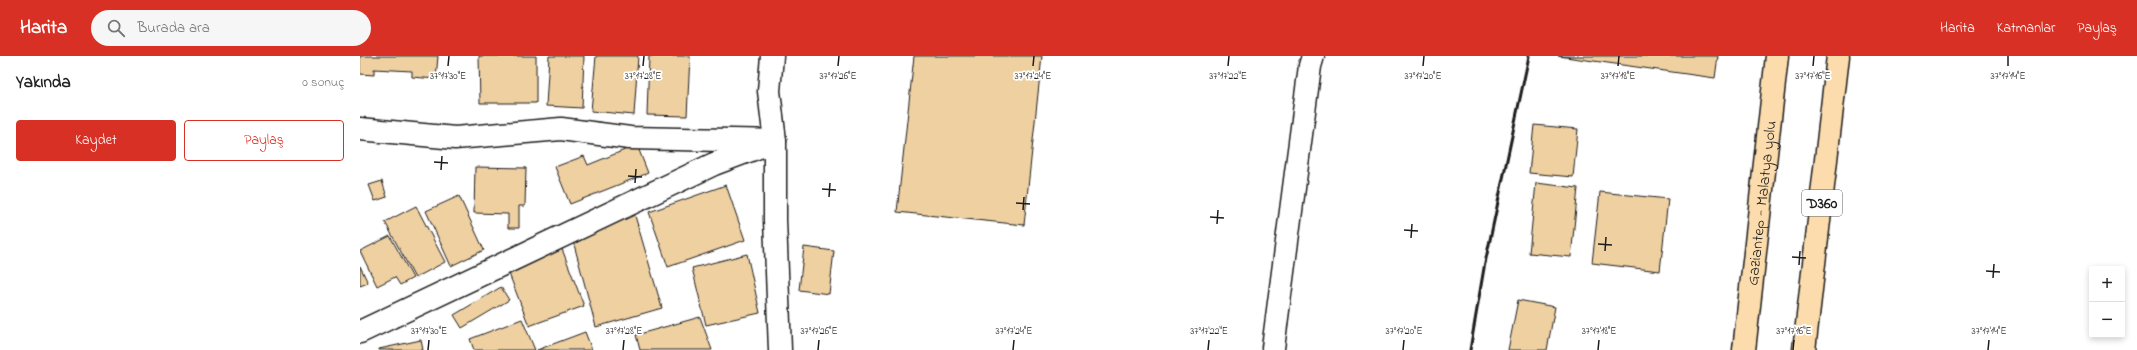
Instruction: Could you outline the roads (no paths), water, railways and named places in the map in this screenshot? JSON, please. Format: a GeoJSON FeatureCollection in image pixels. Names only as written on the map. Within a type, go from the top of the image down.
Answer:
{"type":"FeatureCollection","features":[{"type":"Feature","properties":{"kind":"highway","name":"Gaziantep - Malatya yolu"},"geometry":{"type":"LineString","coordinates":[[1744,350],[1778,56]]}},
{"type":"Feature","properties":{"kind":"highway","name":"D360"},"geometry":{"type":"LineString","coordinates":[[1804,350],[1838,56]]}},
{"type":"Feature","properties":{"kind":"street"},"geometry":{"type":"LineString","coordinates":[[772,56],[769,91],[775,141],[775,220],[780,350]]}},
{"type":"Feature","properties":{"kind":"street"},"geometry":{"type":"LineString","coordinates":[[1269,349],[1310,66],[1313,56]]}},
{"type":"Feature","properties":{"kind":"street"},"geometry":{"type":"LineString","coordinates":[[360,129],[455,138],[561,129],[630,138],[775,141]]}},
{"type":"Feature","properties":{"kind":"street"},"geometry":{"type":"LineString","coordinates":[[360,332],[714,164],[775,141]]}},
{"type":"Feature","properties":{"kind":"railway"},"geometry":{"type":"LineString","coordinates":[[1470,350],[1484,268],[1529,56]]}}]}
